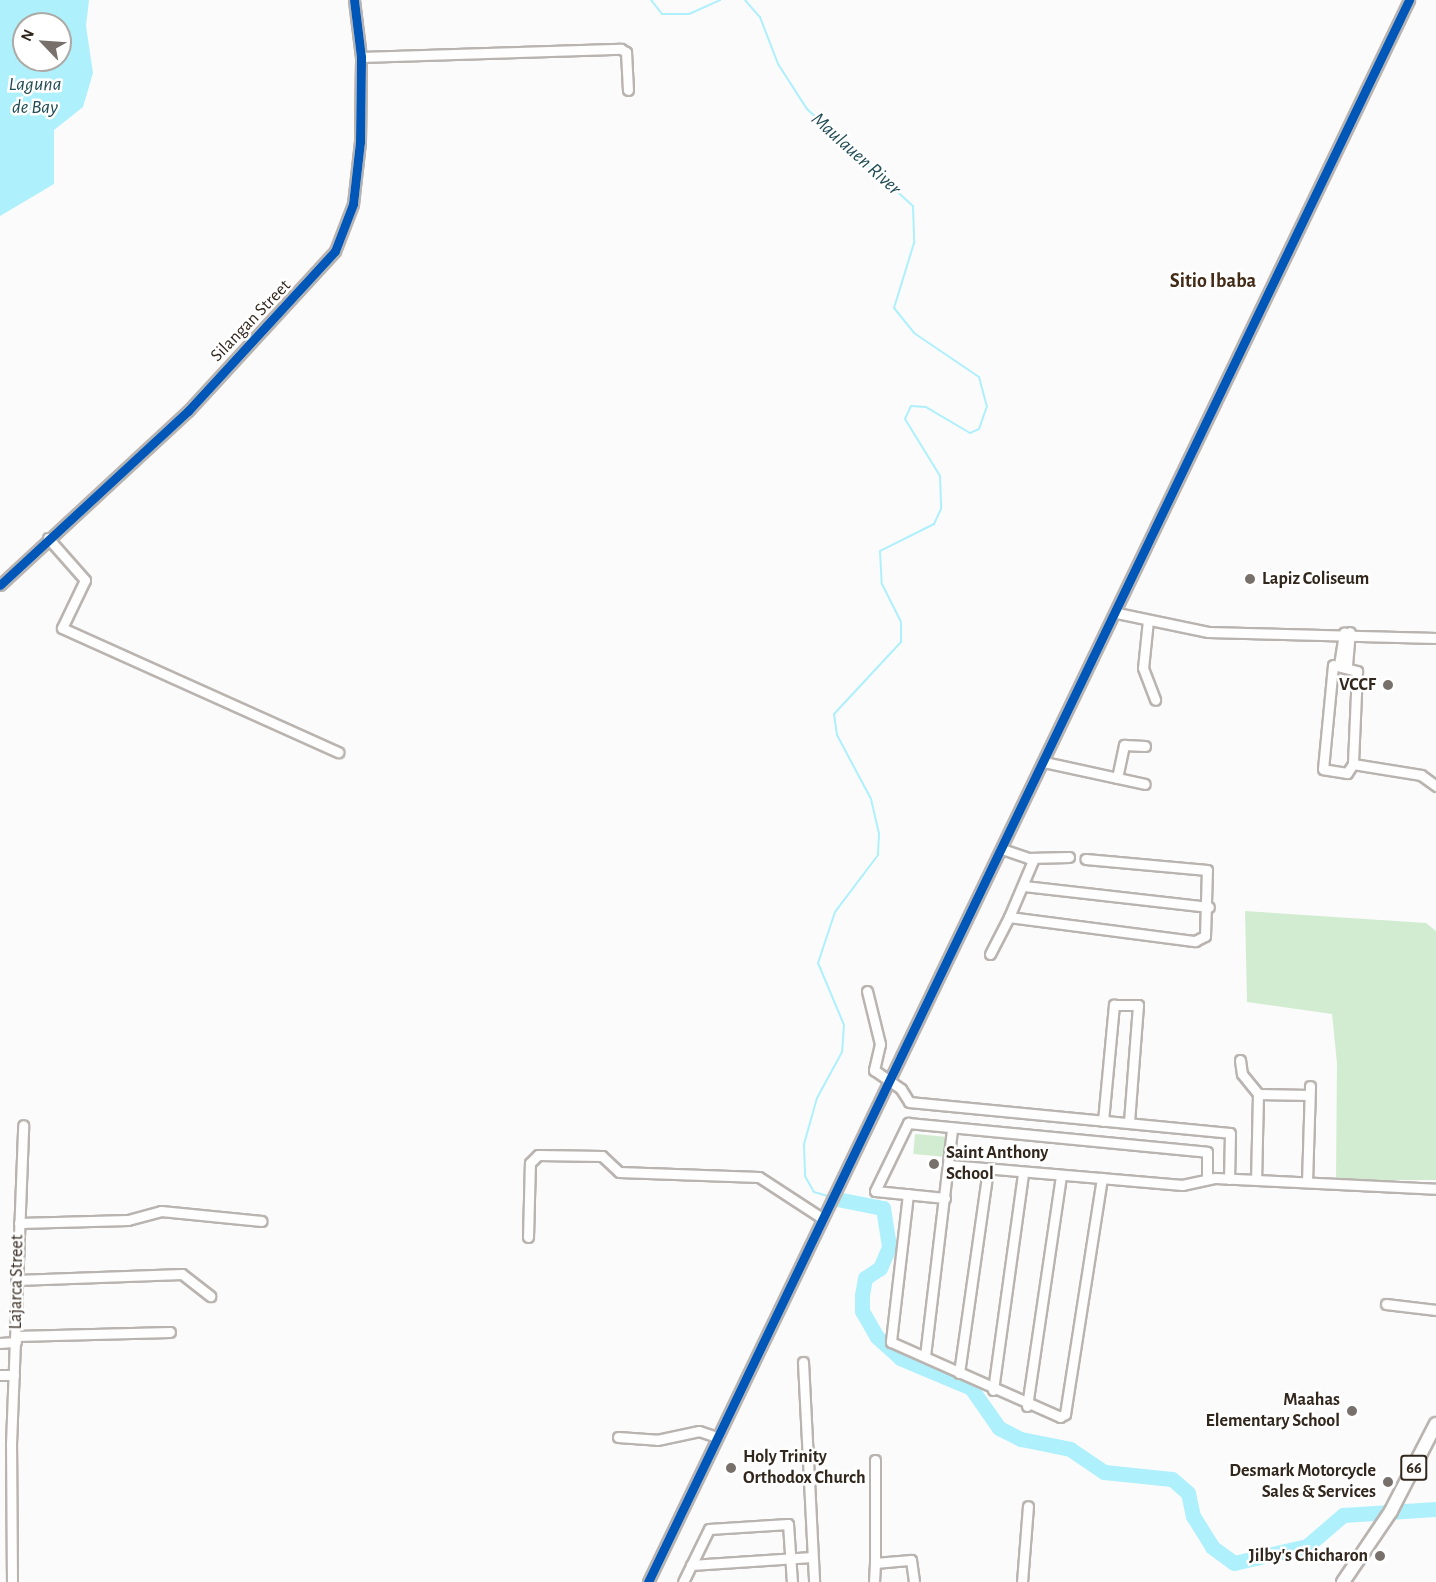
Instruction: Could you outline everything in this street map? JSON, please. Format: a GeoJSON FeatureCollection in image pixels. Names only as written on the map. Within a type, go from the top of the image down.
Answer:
{"type":"FeatureCollection","features":[{"type":"Feature","properties":{"kind":"main road","name":"66"},"geometry":{"type":"LineString","coordinates":[[1348,1580],[1391,1511],[1436,1424]]}},
{"type":"Feature","properties":{"kind":"street","name":"Silangan Street"},"geometry":{"type":"LineString","coordinates":[[0,585],[48,538],[188,411],[335,251],[353,204],[361,57],[354,0]]}},
{"type":"Feature","properties":{"kind":"street"},"geometry":{"type":"LineString","coordinates":[[648,1582],[834,1191],[1117,613],[1409,0]]}},
{"type":"Feature","properties":{"kind":"street"},"geometry":{"type":"LineString","coordinates":[[361,57],[621,49],[626,52],[628,90]]}},
{"type":"Feature","properties":{"kind":"street"},"geometry":{"type":"LineString","coordinates":[[48,538],[85,580],[62,628],[338,752]]}},
{"type":"Feature","properties":{"kind":"street"},"geometry":{"type":"LineString","coordinates":[[1117,613],[1208,632],[1347,632],[1436,638]]}},
{"type":"Feature","properties":{"kind":"street"},"geometry":{"type":"LineString","coordinates":[[1148,620],[1143,668],[1155,700]]}},
{"type":"Feature","properties":{"kind":"street"},"geometry":{"type":"LineString","coordinates":[[1343,665],[1347,632]]}},
{"type":"Feature","properties":{"kind":"street"},"geometry":{"type":"LineString","coordinates":[[1343,665],[1357,671],[1353,764],[1347,773],[1323,769],[1331,669],[1343,665]]}},
{"type":"Feature","properties":{"kind":"street"},"geometry":{"type":"LineString","coordinates":[[1117,778],[1124,745],[1145,746]]}},
{"type":"Feature","properties":{"kind":"street"},"geometry":{"type":"LineString","coordinates":[[1044,762],[1145,784]]}},
{"type":"Feature","properties":{"kind":"street"},"geometry":{"type":"LineString","coordinates":[[1353,764],[1421,775],[1436,786]]}},
{"type":"Feature","properties":{"kind":"street"},"geometry":{"type":"LineString","coordinates":[[1002,849],[1034,858],[1069,857]]}},
{"type":"Feature","properties":{"kind":"street"},"geometry":{"type":"LineString","coordinates":[[990,954],[1024,886],[1034,858]]}},
{"type":"Feature","properties":{"kind":"street"},"geometry":{"type":"LineString","coordinates":[[1008,917],[1195,942],[1205,936],[1209,907],[1207,870],[1085,859]]}},
{"type":"Feature","properties":{"kind":"street"},"geometry":{"type":"LineString","coordinates":[[1024,886],[1209,907]]}},
{"type":"Feature","properties":{"kind":"street"},"geometry":{"type":"LineString","coordinates":[[867,991],[880,1044],[874,1070],[890,1078],[912,1104],[1230,1133],[1229,1179]]}},
{"type":"Feature","properties":{"kind":"street"},"geometry":{"type":"LineString","coordinates":[[1103,1121],[1114,1005],[1138,1005],[1129,1123]]}},
{"type":"Feature","properties":{"kind":"street"},"geometry":{"type":"LineString","coordinates":[[1240,1060],[1242,1074],[1258,1094],[1256,1180]]}},
{"type":"Feature","properties":{"kind":"street"},"geometry":{"type":"LineString","coordinates":[[1258,1094],[1309,1091],[1307,1182]]}},
{"type":"Feature","properties":{"kind":"street"},"geometry":{"type":"LineString","coordinates":[[945,1198],[875,1191],[908,1123],[1207,1152],[1207,1179]]}},
{"type":"Feature","properties":{"kind":"street","name":"Lajarca Street"},"geometry":{"type":"LineString","coordinates":[[12,1582],[11,1444],[23,1125]]}},
{"type":"Feature","properties":{"kind":"street"},"geometry":{"type":"LineString","coordinates":[[925,1356],[952,1128]]}},
{"type":"Feature","properties":{"kind":"street"},"geometry":{"type":"LineString","coordinates":[[528,1237],[530,1163],[538,1155],[603,1156],[619,1172],[759,1177],[822,1217]]}},
{"type":"Feature","properties":{"kind":"street"},"geometry":{"type":"LineString","coordinates":[[949,1165],[1182,1185],[1207,1179],[1229,1179],[1436,1189]]}},
{"type":"Feature","properties":{"kind":"street"},"geometry":{"type":"LineString","coordinates":[[959,1373],[988,1170]]}},
{"type":"Feature","properties":{"kind":"street"},"geometry":{"type":"LineString","coordinates":[[993,1390],[1023,1173]]}},
{"type":"Feature","properties":{"kind":"street"},"geometry":{"type":"LineString","coordinates":[[1027,1406],[1061,1175]]}},
{"type":"Feature","properties":{"kind":"street"},"geometry":{"type":"LineString","coordinates":[[908,1194],[891,1342],[925,1356],[1027,1406],[1065,1414],[1102,1178]]}},
{"type":"Feature","properties":{"kind":"street"},"geometry":{"type":"LineString","coordinates":[[19,1223],[128,1220],[161,1210],[262,1221]]}},
{"type":"Feature","properties":{"kind":"street"},"geometry":{"type":"LineString","coordinates":[[16,1280],[182,1274],[210,1296]]}},
{"type":"Feature","properties":{"kind":"street"},"geometry":{"type":"LineString","coordinates":[[1386,1304],[1436,1310]]}},
{"type":"Feature","properties":{"kind":"street"},"geometry":{"type":"LineString","coordinates":[[0,1343],[16,1339],[170,1332]]}},
{"type":"Feature","properties":{"kind":"street"},"geometry":{"type":"LineString","coordinates":[[803,1362],[814,1582]]}},
{"type":"Feature","properties":{"kind":"street"},"geometry":{"type":"LineString","coordinates":[[0,1375],[14,1375]]}},
{"type":"Feature","properties":{"kind":"street"},"geometry":{"type":"LineString","coordinates":[[618,1437],[657,1440],[699,1431],[716,1437]]}},
{"type":"Feature","properties":{"kind":"street"},"geometry":{"type":"LineString","coordinates":[[0,1442],[11,1444]]}},
{"type":"Feature","properties":{"kind":"street"},"geometry":{"type":"LineString","coordinates":[[874,1582],[875,1460]]}},
{"type":"Feature","properties":{"kind":"street"},"geometry":{"type":"LineString","coordinates":[[1022,1582],[1028,1506]]}},
{"type":"Feature","properties":{"kind":"street"},"geometry":{"type":"LineString","coordinates":[[0,1511],[11,1511]]}},
{"type":"Feature","properties":{"kind":"street"},"geometry":{"type":"LineString","coordinates":[[682,1582],[709,1529],[788,1524],[792,1582]]}},
{"type":"Feature","properties":{"kind":"street"},"geometry":{"type":"LineString","coordinates":[[691,1565],[812,1557]]}},
{"type":"Feature","properties":{"kind":"street"},"geometry":{"type":"LineString","coordinates":[[874,1563],[910,1560],[914,1582]]}},
{"type":"Feature","properties":{"kind":"green space"},"geometry":{"type":"Polygon","coordinates":[[[1245,911],[1426,923],[1436,931],[1436,1180],[1336,1180],[1337,1063],[1332,1014],[1247,1002],[1245,911]]]}},
{"type":"Feature","properties":{"kind":"green space"},"geometry":{"type":"Polygon","coordinates":[[[915,1134],[949,1137],[947,1157],[913,1154],[915,1134]]]}},
{"type":"Feature","properties":{"kind":"water","name":"Laguna de Bay"},"geometry":{"type":"Polygon","coordinates":[[[0,0],[89,0],[86,26],[93,73],[83,107],[54,130],[54,184],[0,216],[0,0]]]}},
{"type":"Feature","properties":{"kind":"waterway","name":"Maulauen River"},"geometry":{"type":"LineString","coordinates":[[651,0],[662,14],[689,14],[720,0]]}},
{"type":"Feature","properties":{"kind":"waterway","name":"Maulauen River"},"geometry":{"type":"LineString","coordinates":[[745,0],[760,17],[778,64],[807,109],[913,206],[914,243],[894,308],[914,333],[979,377],[987,406],[979,429],[970,433],[926,407],[911,406],[905,419],[940,476],[941,509],[934,524],[880,551],[882,584],[901,622],[901,642],[834,714],[837,735],[871,799],[879,834],[878,855],[835,912],[818,963],[844,1025],[842,1052],[817,1098],[804,1144],[805,1176],[814,1192],[831,1197]]}},
{"type":"Feature","properties":{"kind":"waterway","name":"Maulauen River"},"geometry":{"type":"LineString","coordinates":[[837,1199],[883,1208],[889,1247],[880,1268],[865,1278],[862,1295],[862,1311],[877,1337],[900,1358],[971,1388],[999,1428],[1021,1439],[1070,1449],[1104,1472],[1172,1479],[1188,1493],[1193,1516],[1212,1547],[1234,1563],[1307,1546],[1343,1515],[1436,1509]]}},
{"type":"Feature","properties":{"kind":"cycle path"},"geometry":{"type":"LineString","coordinates":[[0,585],[188,411],[335,251],[353,204],[360,142],[361,57],[354,0]]}},
{"type":"Feature","properties":{"kind":"cycle path"},"geometry":{"type":"LineString","coordinates":[[648,1582],[1409,0]]}},
{"type":"Feature","properties":{"kind":"place","name":"Lapiz Coliseum"},"geometry":{"type":"Point","coordinates":[1250,579]}},
{"type":"Feature","properties":{"kind":"place","name":"VCCF"},"geometry":{"type":"Point","coordinates":[1388,685]}},
{"type":"Feature","properties":{"kind":"place","name":"Saint Anthony School"},"geometry":{"type":"Point","coordinates":[934,1164]}},
{"type":"Feature","properties":{"kind":"place","name":"Maahas Elementary School"},"geometry":{"type":"Point","coordinates":[1352,1411]}},
{"type":"Feature","properties":{"kind":"place","name":"Holy Trinity Orthodox Church"},"geometry":{"type":"Point","coordinates":[731,1468]}},
{"type":"Feature","properties":{"kind":"place","name":"Desmark Motorcycle Sales & Services"},"geometry":{"type":"Point","coordinates":[1388,1482]}},
{"type":"Feature","properties":{"kind":"place","name":"Jilby's Chicharon"},"geometry":{"type":"Point","coordinates":[1380,1556]}},
{"type":"Feature","properties":{"kind":"district","name":"Sitio Ibaba"},"geometry":{"type":"Point","coordinates":[1213,281]}}]}
